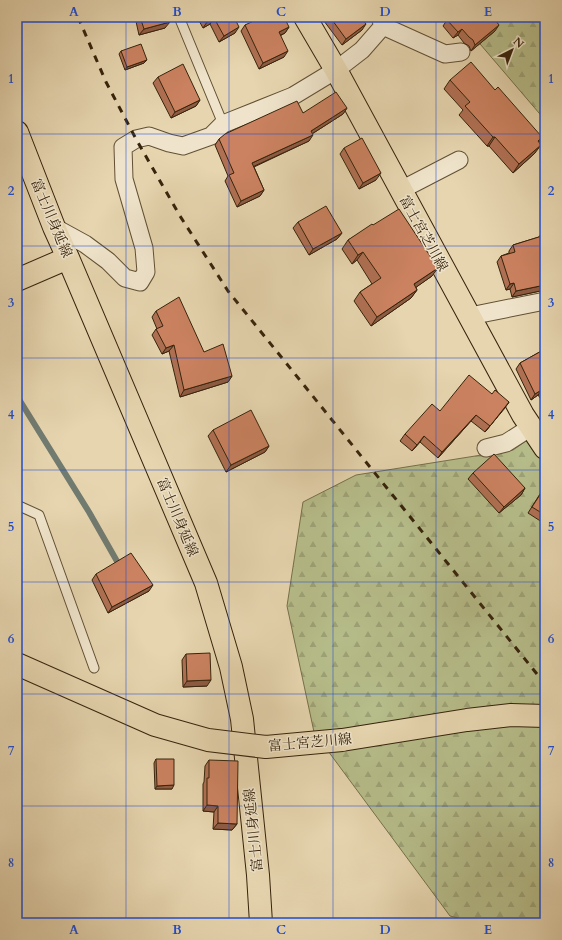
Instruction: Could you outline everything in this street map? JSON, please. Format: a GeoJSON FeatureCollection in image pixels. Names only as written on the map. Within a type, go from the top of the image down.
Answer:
{"type":"FeatureCollection","features":[{"type":"Feature","properties":{"kind":"main road","name":"富士宮芝川線"},"geometry":{"type":"LineString","coordinates":[[305,17],[336,70],[531,427],[545,448]]}},
{"type":"Feature","properties":{"kind":"main road","name":"富士川身延線"},"geometry":{"type":"LineString","coordinates":[[17,132],[54,227],[206,583],[231,666],[242,719],[258,875],[261,923]]}},
{"type":"Feature","properties":{"kind":"main road"},"geometry":{"type":"LineString","coordinates":[[17,280],[68,258]]}},
{"type":"Feature","properties":{"kind":"main road","name":"富士宮芝川線"},"geometry":{"type":"LineString","coordinates":[[17,664],[155,725],[208,740],[266,747],[342,740],[466,720],[512,715],[545,716]]}},
{"type":"Feature","properties":{"kind":"street"},"geometry":{"type":"LineString","coordinates":[[54,227],[85,244],[125,278],[140,282],[146,272],[144,248],[124,179],[123,147],[136,139],[149,136],[183,146],[211,136],[223,124],[293,96],[336,70],[362,50],[382,21],[445,54],[461,52]]}},
{"type":"Feature","properties":{"kind":"street"},"geometry":{"type":"LineString","coordinates":[[401,190],[459,160]]}},
{"type":"Feature","properties":{"kind":"street"},"geometry":{"type":"LineString","coordinates":[[470,316],[545,301]]}},
{"type":"Feature","properties":{"kind":"street"},"geometry":{"type":"LineString","coordinates":[[486,448],[506,443],[531,427]]}},
{"type":"Feature","properties":{"kind":"lane"},"geometry":{"type":"LineString","coordinates":[[179,17],[223,124]]}},
{"type":"Feature","properties":{"kind":"lane"},"geometry":{"type":"LineString","coordinates":[[17,505],[39,515],[94,668]]}},
{"type":"Feature","properties":{"kind":"green space"},"geometry":{"type":"Polygon","coordinates":[[[457,17],[545,17],[545,120],[457,17]]]}},
{"type":"Feature","properties":{"kind":"green space"},"geometry":{"type":"Polygon","coordinates":[[[545,428],[545,923],[478,923],[450,916],[314,732],[287,606],[303,502],[356,475],[513,450],[545,428]]]}},
{"type":"Feature","properties":{"kind":"building"},"geometry":{"type":"Polygon","coordinates":[[[140,17],[168,17],[170,22],[144,29],[140,17]]]}},
{"type":"Feature","properties":{"kind":"building"},"geometry":{"type":"Polygon","coordinates":[[[205,17],[234,17],[239,27],[224,36],[214,18],[207,22],[205,17]]]}},
{"type":"Feature","properties":{"kind":"building"},"geometry":{"type":"Polygon","coordinates":[[[262,17],[284,17],[289,27],[279,32],[288,51],[263,63],[245,25],[262,17]]]}},
{"type":"Feature","properties":{"kind":"building"},"geometry":{"type":"Polygon","coordinates":[[[330,17],[361,17],[366,24],[346,39],[330,17]]]}},
{"type":"Feature","properties":{"kind":"building"},"geometry":{"type":"Polygon","coordinates":[[[451,17],[493,17],[499,25],[475,45],[473,40],[462,29],[458,32],[447,20],[451,17]]]}},
{"type":"Feature","properties":{"kind":"building"},"geometry":{"type":"Polygon","coordinates":[[[141,44],[147,60],[127,67],[121,51],[141,44]]]}},
{"type":"Feature","properties":{"kind":"building"},"geometry":{"type":"Polygon","coordinates":[[[471,62],[495,90],[498,87],[542,137],[538,141],[541,145],[519,164],[465,106],[470,102],[450,80],[471,62]]]}},
{"type":"Feature","properties":{"kind":"building"},"geometry":{"type":"Polygon","coordinates":[[[183,64],[200,100],[175,112],[158,77],[183,64]]]}},
{"type":"Feature","properties":{"kind":"building"},"geometry":{"type":"Polygon","coordinates":[[[336,92],[347,108],[311,131],[313,135],[252,163],[264,190],[241,201],[229,175],[234,173],[219,139],[225,134],[297,101],[303,113],[336,92]]]}},
{"type":"Feature","properties":{"kind":"building"},"geometry":{"type":"Polygon","coordinates":[[[362,138],[381,173],[363,183],[344,148],[362,138]]]}},
{"type":"Feature","properties":{"kind":"building"},"geometry":{"type":"Polygon","coordinates":[[[326,206],[342,233],[313,249],[298,222],[326,206]]]}},
{"type":"Feature","properties":{"kind":"building"},"geometry":{"type":"Polygon","coordinates":[[[17,208],[20,216],[17,217],[17,208]]]}},
{"type":"Feature","properties":{"kind":"building"},"geometry":{"type":"Polygon","coordinates":[[[399,209],[438,268],[414,284],[417,290],[377,317],[360,292],[381,278],[363,252],[358,255],[348,240],[372,224],[373,225],[399,209]]]}},
{"type":"Feature","properties":{"kind":"building"},"geometry":{"type":"Polygon","coordinates":[[[545,233],[545,285],[516,291],[514,283],[510,284],[501,256],[515,252],[513,245],[542,236],[541,234],[545,233]]]}},
{"type":"Feature","properties":{"kind":"building"},"geometry":{"type":"Polygon","coordinates":[[[179,297],[204,352],[223,344],[232,376],[184,390],[174,345],[166,348],[156,329],[163,326],[156,311],[179,297]]]}},
{"type":"Feature","properties":{"kind":"building"},"geometry":{"type":"Polygon","coordinates":[[[545,349],[545,392],[543,389],[535,394],[520,363],[545,349]]]}},
{"type":"Feature","properties":{"kind":"building"},"geometry":{"type":"Polygon","coordinates":[[[469,375],[492,394],[495,390],[509,402],[490,426],[476,415],[442,452],[424,436],[417,445],[405,434],[432,404],[440,411],[469,375]]]}},
{"type":"Feature","properties":{"kind":"building"},"geometry":{"type":"Polygon","coordinates":[[[251,410],[269,446],[231,465],[213,430],[251,410]]]}},
{"type":"Feature","properties":{"kind":"building"},"geometry":{"type":"Polygon","coordinates":[[[494,454],[525,488],[504,507],[473,473],[494,454]]]}},
{"type":"Feature","properties":{"kind":"building"},"geometry":{"type":"Polygon","coordinates":[[[545,487],[545,515],[532,507],[545,487]]]}},
{"type":"Feature","properties":{"kind":"building"},"geometry":{"type":"Polygon","coordinates":[[[131,553],[153,585],[112,607],[96,574],[131,553]]]}},
{"type":"Feature","properties":{"kind":"building"},"geometry":{"type":"Polygon","coordinates":[[[210,653],[211,680],[187,681],[186,654],[210,653]]]}},
{"type":"Feature","properties":{"kind":"building"},"geometry":{"type":"Polygon","coordinates":[[[156,759],[174,759],[174,785],[157,786],[156,759]]]}},
{"type":"Feature","properties":{"kind":"building"},"geometry":{"type":"Polygon","coordinates":[[[209,760],[238,761],[237,824],[218,823],[218,806],[207,805],[209,760]]]}},
{"type":"Feature","properties":{"kind":"waterway"},"geometry":{"type":"LineString","coordinates":[[17,396],[89,512],[118,563]]}},
{"type":"Feature","properties":{"kind":"railway"},"geometry":{"type":"LineString","coordinates":[[78,17],[106,82],[136,139],[180,216],[228,291],[545,684]]}}]}
